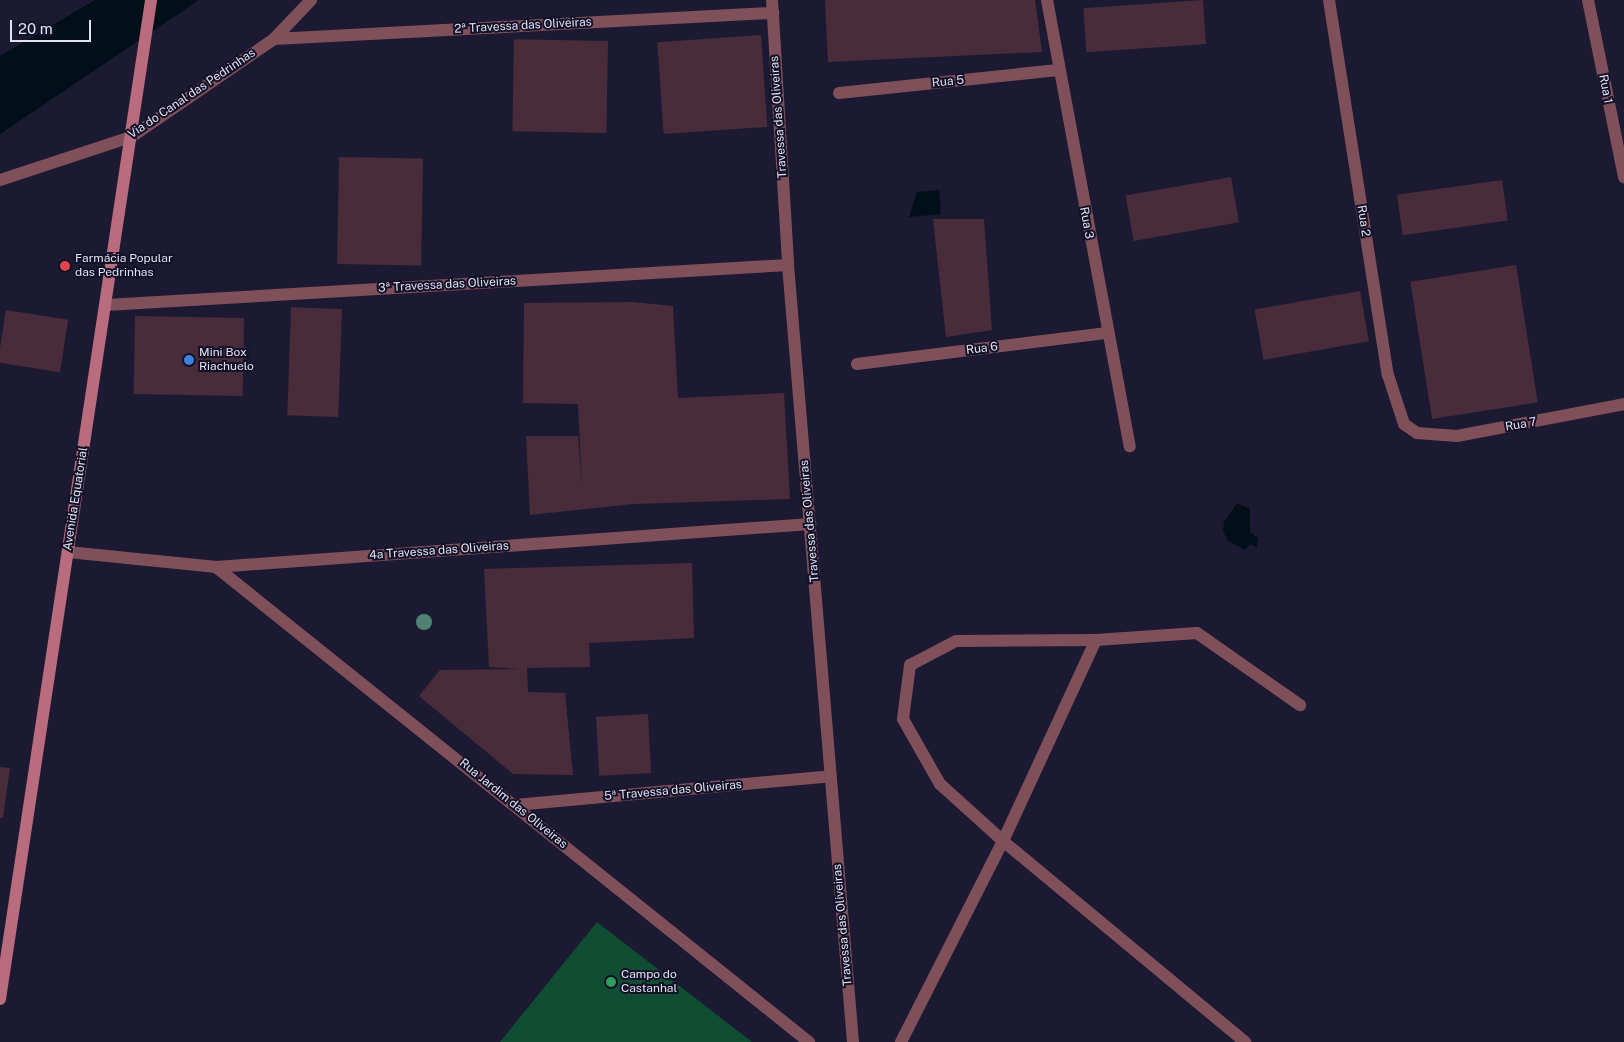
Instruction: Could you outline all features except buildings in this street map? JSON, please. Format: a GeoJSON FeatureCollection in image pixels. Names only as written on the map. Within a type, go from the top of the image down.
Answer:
{"type":"FeatureCollection","features":[{"type":"Feature","properties":{"kind":"street","name":"Avenida Equatorial"},"geometry":{"type":"LineString","coordinates":[[0,999],[151,0]]}},
{"type":"Feature","properties":{"kind":"street","name":"Via do Canal das Pedrinhas"},"geometry":{"type":"LineString","coordinates":[[0,180],[131,137],[274,39],[311,0]]}},
{"type":"Feature","properties":{"kind":"street","name":"Travessa das Oliveiras"},"geometry":{"type":"LineString","coordinates":[[772,0],[788,265],[852,1042]]}},
{"type":"Feature","properties":{"kind":"street","name":"Rua 3"},"geometry":{"type":"LineString","coordinates":[[1047,0],[1106,333],[1130,446]]}},
{"type":"Feature","properties":{"kind":"street","name":"Rua 2"},"geometry":{"type":"LineString","coordinates":[[1329,0],[1388,375],[1398,414],[1417,433]]}},
{"type":"Feature","properties":{"kind":"street","name":"Rua 1"},"geometry":{"type":"LineString","coordinates":[[1588,0],[1624,177]]}},
{"type":"Feature","properties":{"kind":"street","name":"2ª Travessa das Oliveiras"},"geometry":{"type":"LineString","coordinates":[[274,39],[773,13]]}},
{"type":"Feature","properties":{"kind":"street","name":"Rua 5"},"geometry":{"type":"LineString","coordinates":[[839,93],[1058,70]]}},
{"type":"Feature","properties":{"kind":"street","name":"3ª Travessa das Oliveiras"},"geometry":{"type":"LineString","coordinates":[[106,305],[788,265]]}},
{"type":"Feature","properties":{"kind":"street","name":"Rua 6"},"geometry":{"type":"LineString","coordinates":[[857,364],[1106,333]]}},
{"type":"Feature","properties":{"kind":"street","name":"Rua 7"},"geometry":{"type":"LineString","coordinates":[[1417,433],[1457,436],[1624,404]]}},
{"type":"Feature","properties":{"kind":"street","name":"4a Travessa das Oliveiras"},"geometry":{"type":"LineString","coordinates":[[68,552],[216,567],[810,524]]}},
{"type":"Feature","properties":{"kind":"street","name":"Rua Jardim das Oliveiras"},"geometry":{"type":"LineString","coordinates":[[216,567],[808,1042]]}},
{"type":"Feature","properties":{"kind":"street"},"geometry":{"type":"LineString","coordinates":[[1245,1042],[1003,840],[940,784],[903,720],[910,665],[956,641],[1096,640],[1197,633],[1300,705]]}},
{"type":"Feature","properties":{"kind":"street"},"geometry":{"type":"LineString","coordinates":[[901,1042],[1003,840],[1096,640]]}},
{"type":"Feature","properties":{"kind":"street","name":"5ª Travessa das Oliveiras"},"geometry":{"type":"LineString","coordinates":[[515,805],[831,776]]}},
{"type":"Feature","properties":{"kind":"green space","name":"Campo do Castanhal"},"geometry":{"type":"Polygon","coordinates":[[[597,922],[752,1042],[500,1042],[597,922]]]}},
{"type":"Feature","properties":{"kind":"shaded area"},"geometry":{"type":"Polygon","coordinates":[[[95,0],[199,0],[0,134],[0,56],[95,0]]]}},
{"type":"Feature","properties":{"kind":"shaded area"},"geometry":{"type":"Polygon","coordinates":[[[939,190],[941,214],[909,217],[917,192],[939,190]]]}},
{"type":"Feature","properties":{"kind":"shaded area"},"geometry":{"type":"Polygon","coordinates":[[[1237,503],[1250,509],[1250,532],[1258,538],[1257,548],[1250,544],[1245,550],[1228,541],[1223,531],[1224,522],[1237,503]]]}},
{"type":"Feature","properties":{"kind":"place","name":"Farmácia Popular das Pedrinhas"},"geometry":{"type":"Point","coordinates":[65,266]}},
{"type":"Feature","properties":{"kind":"place","name":"Mini Box Riachuelo"},"geometry":{"type":"Point","coordinates":[189,360]}},
{"type":"Feature","properties":{"kind":"place","name":"Campo do Castanhal"},"geometry":{"type":"Point","coordinates":[611,982]}}]}
